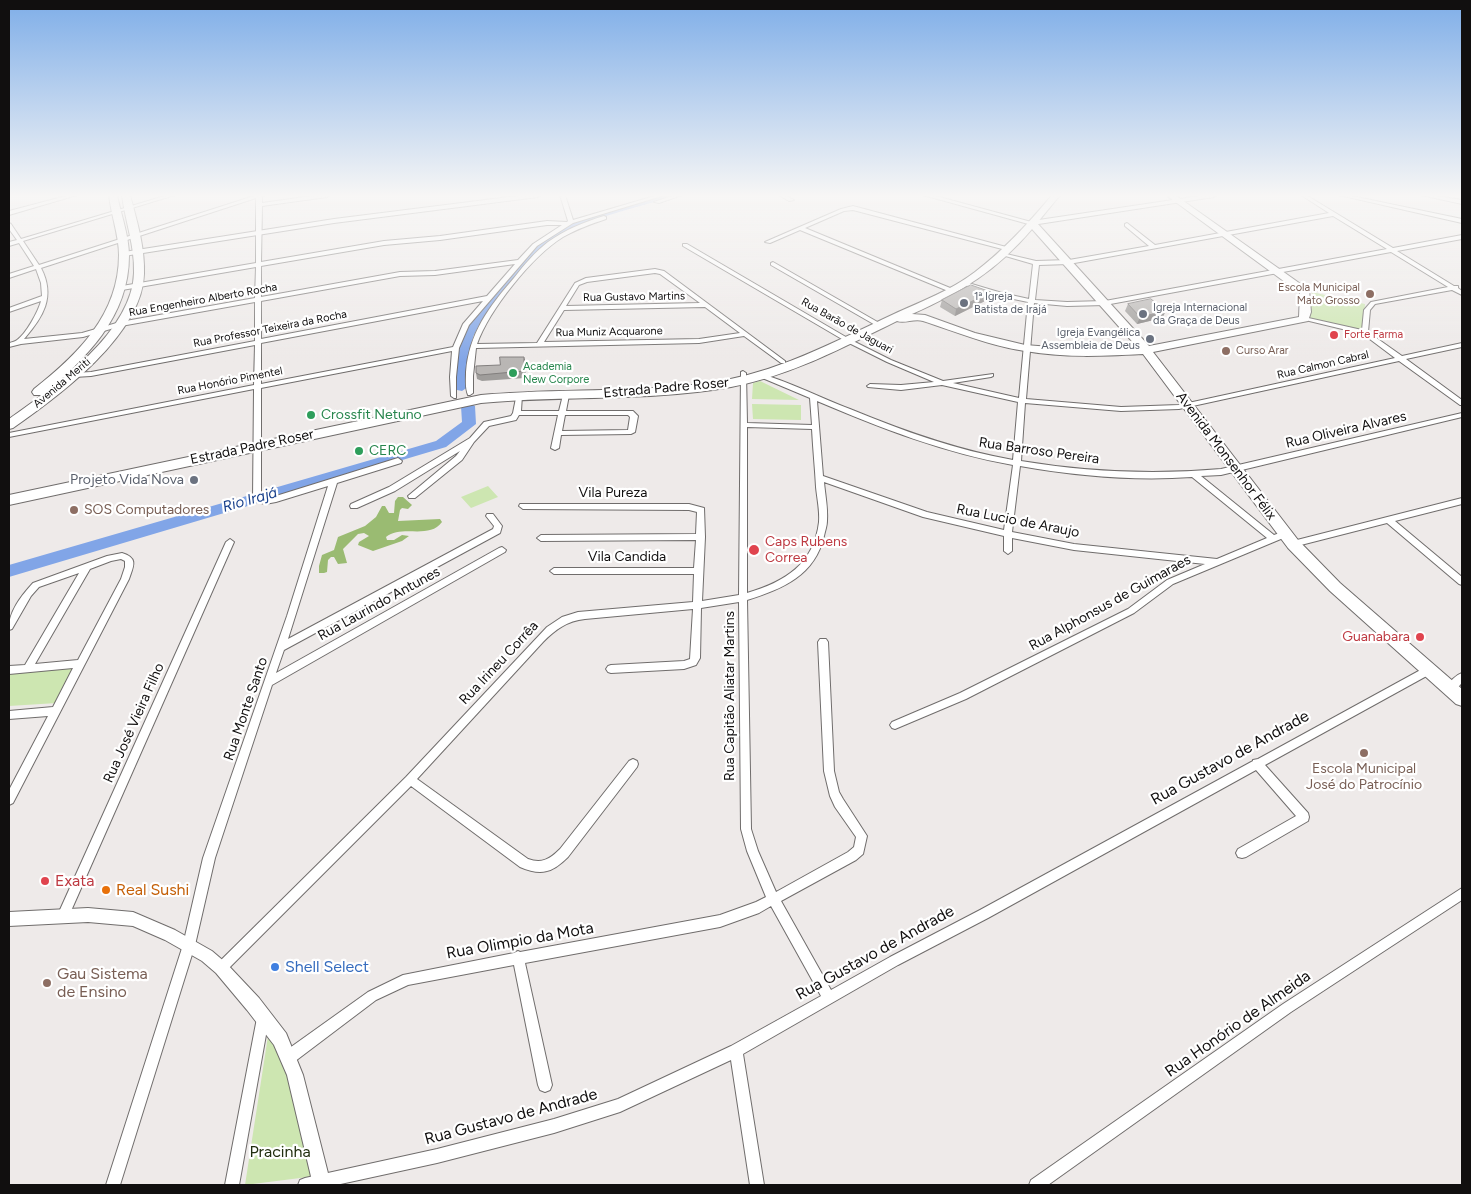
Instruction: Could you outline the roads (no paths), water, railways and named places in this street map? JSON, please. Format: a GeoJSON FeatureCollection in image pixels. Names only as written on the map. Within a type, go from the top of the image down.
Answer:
{"type":"FeatureCollection","features":[{"type":"Feature","properties":{"kind":"main road","name":"Avenida Meriti"},"geometry":{"type":"LineString","coordinates":[[9,414],[83,353],[100,331],[113,311],[122,288],[123,251]]}},
{"type":"Feature","properties":{"kind":"main road","name":"Avenida Monsenhor Félix"},"geometry":{"type":"LineString","coordinates":[[1058,251],[1155,361],[1236,469],[1284,539],[1429,670],[1458,688]]}},
{"type":"Feature","properties":{"kind":"main road"},"geometry":{"type":"LineString","coordinates":[[1155,361],[1148,351],[1304,319],[1306,312],[1305,292],[1249,251]]}},
{"type":"Feature","properties":{"kind":"main road","name":"Avenida Meriti"},"geometry":{"type":"LineString","coordinates":[[9,426],[75,376],[97,354],[120,324],[138,285],[138,252]]}},
{"type":"Feature","properties":{"kind":"main road","name":"Estrada Padre Roser"},"geometry":{"type":"LineString","coordinates":[[9,500],[470,393],[541,387],[679,383],[762,376],[849,341],[951,292],[965,284],[1006,252]]}},
{"type":"Feature","properties":{"kind":"main road"},"geometry":{"type":"LineString","coordinates":[[932,321],[924,316],[922,312],[943,300],[951,292]]}},
{"type":"Feature","properties":{"kind":"main road"},"geometry":{"type":"LineString","coordinates":[[880,325],[911,317],[932,321],[971,335],[1025,348],[1090,353],[1166,347]]}},
{"type":"Feature","properties":{"kind":"main road"},"geometry":{"type":"LineString","coordinates":[[1137,339],[1166,347]]}},
{"type":"Feature","properties":{"kind":"main road","name":"Estrada Padre Roser"},"geometry":{"type":"LineString","coordinates":[[9,493],[460,402],[519,395],[679,390],[743,377],[783,362],[820,353]]}},
{"type":"Feature","properties":{"kind":"street"},"geometry":{"type":"LineString","coordinates":[[9,350],[19,342],[40,313],[46,298],[47,287],[45,279],[27,251]]}},
{"type":"Feature","properties":{"kind":"street"},"geometry":{"type":"LineString","coordinates":[[9,276],[90,251]]}},
{"type":"Feature","properties":{"kind":"street"},"geometry":{"type":"LineString","coordinates":[[124,254],[146,251]]}},
{"type":"Feature","properties":{"kind":"street"},"geometry":{"type":"LineString","coordinates":[[260,251],[256,497],[265,501],[398,461]]}},
{"type":"Feature","properties":{"kind":"street"},"geometry":{"type":"LineString","coordinates":[[122,288],[340,251]]}},
{"type":"Feature","properties":{"kind":"street"},"geometry":{"type":"LineString","coordinates":[[454,396],[453,378],[456,348],[466,324],[529,251]]}},
{"type":"Feature","properties":{"kind":"street"},"geometry":{"type":"LineString","coordinates":[[470,393],[469,362],[478,331],[490,312],[531,261],[542,251]]}},
{"type":"Feature","properties":{"kind":"street","name":"Rua Barão de Jaguari"},"geometry":{"type":"LineString","coordinates":[[695,251],[849,341],[896,364],[943,383],[1022,401],[1121,409],[1158,409],[1189,406]]}},
{"type":"Feature","properties":{"kind":"street"},"geometry":{"type":"LineString","coordinates":[[854,251],[951,292]]}},
{"type":"Feature","properties":{"kind":"street"},"geometry":{"type":"LineString","coordinates":[[1002,251],[1036,263],[1069,262],[1129,251]]}},
{"type":"Feature","properties":{"kind":"street"},"geometry":{"type":"LineString","coordinates":[[965,284],[1030,302],[1064,305],[1105,303],[1388,251]]}},
{"type":"Feature","properties":{"kind":"street"},"geometry":{"type":"LineString","coordinates":[[1393,251],[1462,293]]}},
{"type":"Feature","properties":{"kind":"street","name":"Rua Engenheiro Alberto Rocha"},"geometry":{"type":"LineString","coordinates":[[9,345],[19,342],[83,336],[120,324],[400,274],[435,273],[518,262]]}},
{"type":"Feature","properties":{"kind":"street"},"geometry":{"type":"LineString","coordinates":[[1008,551],[1007,534],[1017,463],[1025,348],[1036,263]]}},
{"type":"Feature","properties":{"kind":"street"},"geometry":{"type":"LineString","coordinates":[[774,264],[880,325]]}},
{"type":"Feature","properties":{"kind":"street"},"geometry":{"type":"LineString","coordinates":[[540,343],[573,289],[581,282],[651,271],[662,272],[783,362]]}},
{"type":"Feature","properties":{"kind":"street"},"geometry":{"type":"LineString","coordinates":[[1365,333],[1367,310],[1373,303],[1462,286]]}},
{"type":"Feature","properties":{"kind":"street"},"geometry":{"type":"LineString","coordinates":[[9,310],[46,298]]}},
{"type":"Feature","properties":{"kind":"street","name":"Rua Professor Teixeira da Rocha"},"geometry":{"type":"LineString","coordinates":[[57,376],[75,376],[487,298]]}},
{"type":"Feature","properties":{"kind":"street","name":"Rua Gustavo Martins"},"geometry":{"type":"LineString","coordinates":[[562,308],[705,305]]}},
{"type":"Feature","properties":{"kind":"street"},"geometry":{"type":"LineString","coordinates":[[1304,319],[1365,333],[1462,403]]}},
{"type":"Feature","properties":{"kind":"street","name":"Rua Muniz Acquarone"},"geometry":{"type":"LineString","coordinates":[[473,346],[540,343],[706,341],[746,334]]}},
{"type":"Feature","properties":{"kind":"street","name":"Rua Calmon Cabral"},"geometry":{"type":"LineString","coordinates":[[1189,406],[1462,345]]}},
{"type":"Feature","properties":{"kind":"street","name":"Rua Honório Pimentel"},"geometry":{"type":"LineString","coordinates":[[9,435],[456,348]]}},
{"type":"Feature","properties":{"kind":"street"},"geometry":{"type":"LineString","coordinates":[[870,386],[919,388],[955,379],[991,375]]}},
{"type":"Feature","properties":{"kind":"street","name":"Rua Barroso Pereira"},"geometry":{"type":"LineString","coordinates":[[762,376],[933,443],[1017,463],[1099,472],[1195,475],[1236,469]]}},
{"type":"Feature","properties":{"kind":"street","name":"Rua Capitão Aliatar Martins"},"geometry":{"type":"LineString","coordinates":[[743,377],[744,815],[750,843],[774,899],[829,998]]}},
{"type":"Feature","properties":{"kind":"street"},"geometry":{"type":"LineString","coordinates":[[412,496],[459,458],[487,424],[513,418],[517,413],[519,395]]}},
{"type":"Feature","properties":{"kind":"street"},"geometry":{"type":"LineString","coordinates":[[555,448],[566,395]]}},
{"type":"Feature","properties":{"kind":"street","name":"Rua Irineu Corrêa"},"geometry":{"type":"LineString","coordinates":[[220,968],[410,780],[540,639],[559,622],[573,616],[743,599],[787,582],[811,558],[822,536],[823,506],[813,396]]}},
{"type":"Feature","properties":{"kind":"street"},"geometry":{"type":"LineString","coordinates":[[517,413],[630,413],[634,416],[632,431],[627,433],[558,433]]}},
{"type":"Feature","properties":{"kind":"street","name":"Rua Oliveira Alvares"},"geometry":{"type":"LineString","coordinates":[[1236,469],[1462,415]]}},
{"type":"Feature","properties":{"kind":"street"},"geometry":{"type":"LineString","coordinates":[[744,425],[816,427]]}},
{"type":"Feature","properties":{"kind":"street"},"geometry":{"type":"LineString","coordinates":[[354,506],[397,486],[473,440]]}},
{"type":"Feature","properties":{"kind":"street"},"geometry":{"type":"LineString","coordinates":[[1195,475],[1284,539]]}},
{"type":"Feature","properties":{"kind":"street","name":"Rua Lucio de Araujo"},"geometry":{"type":"LineString","coordinates":[[819,477],[926,514],[1007,534],[1074,547],[1217,562]]}},
{"type":"Feature","properties":{"kind":"street","name":"Rua Monte Santo"},"geometry":{"type":"LineString","coordinates":[[113,1185],[189,945],[209,858],[281,647],[333,482]]}},
{"type":"Feature","properties":{"kind":"street","name":"Rua Alphonsus de Guimaraes"},"geometry":{"type":"LineString","coordinates":[[895,725],[963,696],[1131,611],[1170,582],[1217,562],[1284,539],[1387,519],[1462,501]]}},
{"type":"Feature","properties":{"kind":"street","name":"Vila Pureza"},"geometry":{"type":"LineString","coordinates":[[524,506],[689,507],[702,510],[701,536]]}},
{"type":"Feature","properties":{"kind":"street"},"geometry":{"type":"LineString","coordinates":[[281,647],[496,531],[498,526],[490,516]]}},
{"type":"Feature","properties":{"kind":"street"},"geometry":{"type":"LineString","coordinates":[[1387,519],[1462,582]]}},
{"type":"Feature","properties":{"kind":"street"},"geometry":{"type":"LineString","coordinates":[[541,538],[701,536],[696,652],[692,662],[676,666],[611,669]]}},
{"type":"Feature","properties":{"kind":"street","name":"Rua José Vieira Filho"},"geometry":{"type":"LineString","coordinates":[[63,916],[230,542]]}},
{"type":"Feature","properties":{"kind":"street","name":"Rua Laurindo Antunes"},"geometry":{"type":"LineString","coordinates":[[269,682],[502,550]]}},
{"type":"Feature","properties":{"kind":"street"},"geometry":{"type":"LineString","coordinates":[[9,626],[28,594],[36,585],[117,556],[127,557],[130,563],[125,579],[54,711],[9,800]]}},
{"type":"Feature","properties":{"kind":"street"},"geometry":{"type":"LineString","coordinates":[[28,668],[87,566]]}},
{"type":"Feature","properties":{"kind":"street","name":"Vila Candida"},"geometry":{"type":"LineString","coordinates":[[554,571],[700,571]]}},
{"type":"Feature","properties":{"kind":"street","name":"Rua Olimpio da Mota"},"geometry":{"type":"LineString","coordinates":[[289,1057],[348,1012],[391,986],[425,975],[704,925],[729,918],[774,899],[852,856],[859,850],[862,836],[859,828],[839,803],[828,771],[823,642]]}},
{"type":"Feature","properties":{"kind":"street"},"geometry":{"type":"LineString","coordinates":[[9,670],[79,664]]}},
{"type":"Feature","properties":{"kind":"street","name":"Rua Gustavo de Andrade"},"geometry":{"type":"LineString","coordinates":[[305,1185],[322,1184],[591,1115],[620,1104],[736,1051],[829,998],[1429,670]]}},
{"type":"Feature","properties":{"kind":"street"},"geometry":{"type":"LineString","coordinates":[[9,715],[54,711]]}},
{"type":"Feature","properties":{"kind":"street"},"geometry":{"type":"LineString","coordinates":[[1242,853],[1304,817],[1258,763]]}},
{"type":"Feature","properties":{"kind":"street"},"geometry":{"type":"LineString","coordinates":[[410,780],[524,864],[543,868],[555,862],[564,854],[632,764]]}},
{"type":"Feature","properties":{"kind":"street","name":"Rua Honório de Almeida"},"geometry":{"type":"LineString","coordinates":[[1036,1185],[1287,1008],[1462,894]]}},
{"type":"Feature","properties":{"kind":"street"},"geometry":{"type":"LineString","coordinates":[[9,919],[88,915],[132,919],[151,926],[207,956],[263,1015],[280,1039],[289,1057],[322,1184]]}},
{"type":"Feature","properties":{"kind":"street"},"geometry":{"type":"LineString","coordinates":[[518,957],[545,1084]]}},
{"type":"Feature","properties":{"kind":"street"},"geometry":{"type":"LineString","coordinates":[[232,1185],[263,1015]]}},
{"type":"Feature","properties":{"kind":"street"},"geometry":{"type":"LineString","coordinates":[[736,1051],[757,1185]]}},
{"type":"Feature","properties":{"kind":"waterway","name":"Rio Irajá"},"geometry":{"type":"LineString","coordinates":[[462,387],[462,357],[467,338],[473,326],[486,307],[534,251]]}},
{"type":"Feature","properties":{"kind":"waterway","name":"Rio Irajá"},"geometry":{"type":"LineString","coordinates":[[9,571],[441,444],[469,424],[468,406]]}},
{"type":"Feature","properties":{"kind":"place","name":"Escola Municipal Mato Grosso"},"geometry":{"type":"Point","coordinates":[1370,294]}},
{"type":"Feature","properties":{"kind":"place","name":"1ª Igreja Batista de Irajá"},"geometry":{"type":"Point","coordinates":[964,303]}},
{"type":"Feature","properties":{"kind":"place","name":"Igreja Internacional da Graça de Deus"},"geometry":{"type":"Point","coordinates":[1143,314]}},
{"type":"Feature","properties":{"kind":"place","name":"Forte Farma"},"geometry":{"type":"Point","coordinates":[1334,335]}},
{"type":"Feature","properties":{"kind":"place","name":"Igreja Evangélica Assembleia de Deus"},"geometry":{"type":"Point","coordinates":[1150,339]}},
{"type":"Feature","properties":{"kind":"place","name":"Curso Arar"},"geometry":{"type":"Point","coordinates":[1226,351]}},
{"type":"Feature","properties":{"kind":"place","name":"Academia New Corpore"},"geometry":{"type":"Point","coordinates":[513,373]}},
{"type":"Feature","properties":{"kind":"place","name":"Crossfit Netuno"},"geometry":{"type":"Point","coordinates":[311,415]}},
{"type":"Feature","properties":{"kind":"place","name":"CERC"},"geometry":{"type":"Point","coordinates":[359,451]}},
{"type":"Feature","properties":{"kind":"place","name":"Projeto Vida Nova"},"geometry":{"type":"Point","coordinates":[194,480]}},
{"type":"Feature","properties":{"kind":"place","name":"SOS Computadores"},"geometry":{"type":"Point","coordinates":[74,510]}},
{"type":"Feature","properties":{"kind":"place","name":"Caps Rubens Correa"},"geometry":{"type":"Point","coordinates":[754,550]}},
{"type":"Feature","properties":{"kind":"place","name":"Guanabara"},"geometry":{"type":"Point","coordinates":[1420,637]}},
{"type":"Feature","properties":{"kind":"place","name":"Escola Municipal José do Patrocínio"},"geometry":{"type":"Point","coordinates":[1364,753]}},
{"type":"Feature","properties":{"kind":"place","name":"Exata"},"geometry":{"type":"Point","coordinates":[45,881]}},
{"type":"Feature","properties":{"kind":"place","name":"Real Sushi"},"geometry":{"type":"Point","coordinates":[106,890]}},
{"type":"Feature","properties":{"kind":"place","name":"Shell Select"},"geometry":{"type":"Point","coordinates":[275,967]}},
{"type":"Feature","properties":{"kind":"place","name":"Gau Sistema de Ensino"},"geometry":{"type":"Point","coordinates":[47,983]}},
{"type":"Feature","properties":{"kind":"park label","name":"Pracinha"},"geometry":{"type":"Point","coordinates":[280,1152]}}]}
